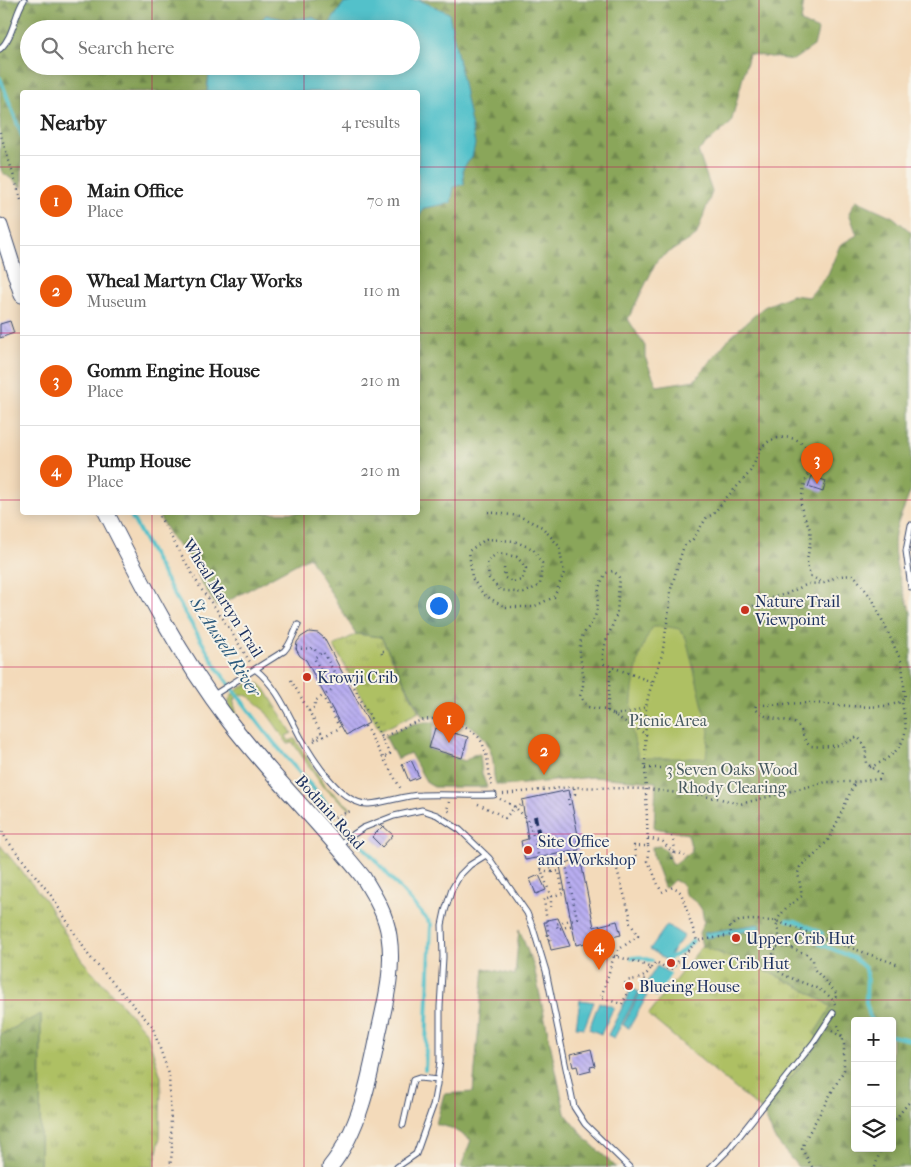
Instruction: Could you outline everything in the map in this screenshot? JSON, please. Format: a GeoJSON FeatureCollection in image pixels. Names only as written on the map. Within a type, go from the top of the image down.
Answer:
{"type":"FeatureCollection","features":[{"type":"Feature","properties":{"kind":"main road"},"geometry":{"type":"LineString","coordinates":[[0,226],[20,289]]}},
{"type":"Feature","properties":{"kind":"main road","name":"Bodmin Road"},"geometry":{"type":"LineString","coordinates":[[108,515],[168,631],[215,693],[249,746],[316,824],[341,842],[380,906],[389,935],[390,966],[384,1007],[364,1094],[350,1133],[342,1150],[330,1167]]}},
{"type":"Feature","properties":{"kind":"lane"},"geometry":{"type":"LineString","coordinates":[[0,49],[6,43],[19,8],[24,0]]}},
{"type":"Feature","properties":{"kind":"lane"},"geometry":{"type":"LineString","coordinates":[[911,525],[906,551],[911,587]]}},
{"type":"Feature","properties":{"kind":"lane"},"geometry":{"type":"LineString","coordinates":[[215,693],[284,651],[290,645],[292,635],[298,625]]}},
{"type":"Feature","properties":{"kind":"lane"},"geometry":{"type":"LineString","coordinates":[[255,669],[264,676],[275,691],[304,744],[327,776],[346,797],[357,803],[369,804],[420,794],[451,796],[494,795]]}},
{"type":"Feature","properties":{"kind":"lane"},"geometry":{"type":"LineString","coordinates":[[341,842],[363,828],[394,816],[422,810],[437,814],[460,830],[486,855],[527,913],[533,928],[546,971],[574,1107],[585,1124],[629,1167]]}},
{"type":"Feature","properties":{"kind":"lane"},"geometry":{"type":"LineString","coordinates":[[397,1167],[416,1154],[433,1106],[438,1080],[443,957],[442,925],[445,910],[452,889],[460,875],[470,865],[486,855]]}},
{"type":"Feature","properties":{"kind":"lane"},"geometry":{"type":"LineString","coordinates":[[711,1167],[729,1149],[814,1042],[833,1013]]}},
{"type":"Feature","properties":{"kind":"lane"},"geometry":{"type":"LineString","coordinates":[[403,1125],[412,1080],[419,1078],[438,1080]]}},
{"type":"Feature","properties":{"kind":"path"},"geometry":{"type":"LineString","coordinates":[[0,132],[20,197]]}},
{"type":"Feature","properties":{"kind":"path"},"geometry":{"type":"LineString","coordinates":[[697,941],[681,893],[673,887],[662,892],[653,875],[653,868],[647,861],[649,855],[645,768],[648,692],[662,655],[670,604],[670,592],[684,546],[693,539],[708,517],[714,514],[748,473],[755,464],[762,446],[769,442],[793,437],[803,443],[807,449],[809,463],[801,505],[810,528],[811,543],[807,563],[810,576],[824,583]]}},
{"type":"Feature","properties":{"kind":"path"},"geometry":{"type":"LineString","coordinates":[[488,512],[519,516],[542,527],[559,546],[564,573],[554,596],[533,608],[504,608],[483,594],[472,578],[469,551],[486,539],[514,542],[532,549],[542,563],[540,585],[524,593],[500,590],[489,578],[487,562],[498,553],[517,557],[526,568],[522,580],[512,582],[505,578],[504,568]]}},
{"type":"Feature","properties":{"kind":"path","name":"Wheal Martyn Trail"},"geometry":{"type":"LineString","coordinates":[[159,515],[201,589],[255,669]]}},
{"type":"Feature","properties":{"kind":"path"},"geometry":{"type":"LineString","coordinates":[[647,735],[607,711],[588,706],[580,696],[584,686],[580,647],[581,635],[596,614],[598,587],[609,571],[616,573],[620,580],[615,617],[601,659],[604,664],[652,682]]}},
{"type":"Feature","properties":{"kind":"path"},"geometry":{"type":"LineString","coordinates":[[745,610],[767,599],[786,594],[808,584],[824,583],[838,576],[854,575],[873,600],[902,663],[905,698],[902,702],[905,732],[901,744],[882,763],[870,767]]}},
{"type":"Feature","properties":{"kind":"path"},"geometry":{"type":"LineString","coordinates":[[296,649],[314,648],[317,653]]}},
{"type":"Feature","properties":{"kind":"path"},"geometry":{"type":"LineString","coordinates":[[309,711],[315,707],[316,701],[332,691],[314,658],[323,652],[338,679],[347,674],[390,754],[384,758]]}},
{"type":"Feature","properties":{"kind":"path"},"geometry":{"type":"LineString","coordinates":[[607,711],[611,666]]}},
{"type":"Feature","properties":{"kind":"path"},"geometry":{"type":"LineString","coordinates":[[291,680],[322,734],[313,740],[314,742],[340,728],[324,696]]}},
{"type":"Feature","properties":{"kind":"path"},"geometry":{"type":"LineString","coordinates":[[494,795],[574,787],[647,789],[717,798],[740,804],[826,782],[855,782],[879,779],[882,774],[866,763],[867,748],[857,737],[843,745],[814,748],[808,745],[799,726],[795,723],[758,712],[755,708],[756,705],[812,703],[864,706],[893,705],[902,702]]}},
{"type":"Feature","properties":{"kind":"path"},"geometry":{"type":"LineString","coordinates":[[614,715],[646,707]]}},
{"type":"Feature","properties":{"kind":"path"},"geometry":{"type":"LineString","coordinates":[[381,738],[428,719],[439,720],[466,728],[478,737],[486,753],[494,795],[515,807],[527,819],[541,870],[551,896],[551,907]]}},
{"type":"Feature","properties":{"kind":"path"},"geometry":{"type":"LineString","coordinates":[[365,726],[406,797]]}},
{"type":"Feature","properties":{"kind":"path"},"geometry":{"type":"LineString","coordinates":[[645,768],[669,768],[708,772]]}},
{"type":"Feature","properties":{"kind":"path"},"geometry":{"type":"LineString","coordinates":[[776,921],[786,908],[802,896],[802,886],[798,873],[800,867],[813,857],[830,838],[855,782]]}},
{"type":"Feature","properties":{"kind":"path"},"geometry":{"type":"LineString","coordinates":[[570,795],[575,794],[574,787]]}},
{"type":"Feature","properties":{"kind":"path"},"geometry":{"type":"LineString","coordinates":[[451,796],[447,810],[453,813]]}},
{"type":"Feature","properties":{"kind":"path"},"geometry":{"type":"LineString","coordinates":[[461,796],[461,801],[480,805],[505,818],[515,807],[523,805]]}},
{"type":"Feature","properties":{"kind":"path"},"geometry":{"type":"LineString","coordinates":[[568,799],[570,808]]}},
{"type":"Feature","properties":{"kind":"path"},"geometry":{"type":"LineString","coordinates":[[316,824],[369,804]]}},
{"type":"Feature","properties":{"kind":"path"},"geometry":{"type":"LineString","coordinates":[[0,827],[6,839],[50,894],[89,956],[152,1026],[169,1074],[172,1152],[170,1167]]}},
{"type":"Feature","properties":{"kind":"path"},"geometry":{"type":"LineString","coordinates":[[672,836],[675,848],[672,860]]}},
{"type":"Feature","properties":{"kind":"path"},"geometry":{"type":"LineString","coordinates":[[648,838],[664,842],[673,853],[685,856]]}},
{"type":"Feature","properties":{"kind":"path"},"geometry":{"type":"LineString","coordinates":[[617,956],[618,950],[638,936],[629,921],[630,915],[616,866],[636,860],[634,846],[648,846]]}},
{"type":"Feature","properties":{"kind":"path"},"geometry":{"type":"LineString","coordinates":[[552,872],[551,867],[566,865],[577,918],[556,924],[558,929],[574,925]]}},
{"type":"Feature","properties":{"kind":"path"},"geometry":{"type":"LineString","coordinates":[[541,870],[559,871],[563,892],[544,899],[548,931],[552,943]]}},
{"type":"Feature","properties":{"kind":"path"},"geometry":{"type":"LineString","coordinates":[[642,984],[656,962],[670,970],[697,941],[731,935],[730,927],[739,921],[776,921],[899,965]]}},
{"type":"Feature","properties":{"kind":"path"},"geometry":{"type":"LineString","coordinates":[[777,947],[789,947],[810,957],[813,960],[814,970],[837,994],[834,1001]]}},
{"type":"Feature","properties":{"kind":"path"},"geometry":{"type":"LineString","coordinates":[[646,976],[626,981],[624,987],[628,991],[622,1004],[601,998],[614,956],[651,968]]}},
{"type":"Feature","properties":{"kind":"path"},"geometry":{"type":"LineString","coordinates":[[824,1026],[842,1037]]}},
{"type":"Feature","properties":{"kind":"path"},"geometry":{"type":"LineString","coordinates":[[896,1118],[911,1100]]}},
{"type":"Feature","properties":{"kind":"path"},"geometry":{"type":"LineString","coordinates":[[875,1167],[880,1152]]}},
{"type":"Feature","properties":{"kind":"green space"},"geometry":{"type":"Polygon","coordinates":[[[0,0],[361,0],[343,4],[333,20],[317,20],[312,17],[288,20],[266,15],[261,20],[20,20],[20,75],[209,75],[207,90],[20,90],[20,186],[2,172],[0,165],[0,0]]]}},
{"type":"Feature","properties":{"kind":"green space","name":"3 Seven Oaks Wood Rhody Clearing"},"geometry":{"type":"Polygon","coordinates":[[[419,0],[804,0],[801,22],[818,30],[814,46],[793,60],[749,54],[731,123],[698,151],[712,192],[696,236],[658,259],[628,319],[645,346],[645,357],[657,386],[695,380],[731,336],[764,307],[792,295],[809,297],[828,274],[840,245],[857,235],[849,213],[856,200],[893,217],[911,232],[911,489],[896,529],[894,543],[898,574],[911,613],[911,1167],[798,1167],[774,1138],[763,1111],[822,1040],[814,1034],[831,1007],[785,980],[702,946],[699,933],[704,922],[702,910],[698,904],[685,894],[683,885],[674,880],[666,888],[664,887],[653,857],[652,847],[660,846],[666,850],[673,865],[692,851],[688,834],[654,828],[656,782],[593,777],[504,786],[496,784],[492,757],[487,743],[481,734],[465,723],[455,720],[423,717],[381,637],[356,634],[309,557],[217,607],[201,582],[191,558],[174,542],[158,515],[420,515],[420,215],[424,208],[436,205],[454,186],[464,184],[463,168],[472,157],[449,14],[419,0]]]}},
{"type":"Feature","properties":{"kind":"green space","name":"Picnic Area"},"geometry":{"type":"Polygon","coordinates":[[[653,627],[679,629],[686,638],[709,731],[706,758],[639,758],[632,727],[633,694],[639,658],[653,627]]]}},
{"type":"Feature","properties":{"kind":"green space"},"geometry":{"type":"Polygon","coordinates":[[[356,634],[381,637],[419,712],[380,731],[334,646],[356,634]]]}},
{"type":"Feature","properties":{"kind":"green space"},"geometry":{"type":"Polygon","coordinates":[[[260,684],[265,689],[292,733],[286,736],[289,741],[295,739],[325,786],[350,809],[323,787],[293,743],[288,744],[255,701],[241,694],[235,699],[234,704],[239,722],[232,713],[229,703],[231,696],[245,685],[260,684]]]}},
{"type":"Feature","properties":{"kind":"green space"},"geometry":{"type":"Polygon","coordinates":[[[435,722],[428,749],[465,761],[473,755],[480,754],[482,774],[487,787],[434,787],[427,783],[410,753],[397,759],[385,736],[412,724],[435,722]]]}},
{"type":"Feature","properties":{"kind":"green space"},"geometry":{"type":"Polygon","coordinates":[[[0,845],[45,900],[81,959],[147,1033],[161,1077],[160,1138],[154,1167],[40,1167],[41,1015],[0,1035],[0,845]]]}},
{"type":"Feature","properties":{"kind":"green space"},"geometry":{"type":"Polygon","coordinates":[[[519,929],[534,967],[565,1113],[587,1140],[616,1167],[461,1167],[471,1140],[451,1128],[436,1124],[444,1094],[473,1092],[484,968],[515,975],[519,929]]]}},
{"type":"Feature","properties":{"kind":"green space"},"geometry":{"type":"Polygon","coordinates":[[[702,946],[785,980],[831,1007],[824,1020],[822,1040],[762,1111],[648,1015],[702,946]]]}},
{"type":"Feature","properties":{"kind":"green space"},"geometry":{"type":"Polygon","coordinates":[[[41,1014],[40,1167],[0,1167],[0,1035],[41,1014]]]}},
{"type":"Feature","properties":{"kind":"water"},"geometry":{"type":"Polygon","coordinates":[[[361,0],[419,0],[449,13],[475,144],[472,157],[463,168],[464,184],[454,187],[451,203],[424,208],[420,215],[420,90],[207,90],[209,75],[420,75],[420,20],[332,20],[343,4],[361,0]]]}},
{"type":"Feature","properties":{"kind":"water"},"geometry":{"type":"Polygon","coordinates":[[[266,15],[288,20],[261,20],[266,15]]]}},
{"type":"Feature","properties":{"kind":"water"},"geometry":{"type":"Polygon","coordinates":[[[312,17],[317,20],[288,20],[312,17]]]}},
{"type":"Feature","properties":{"kind":"water"},"geometry":{"type":"Polygon","coordinates":[[[759,924],[760,929],[706,938],[704,933],[759,924]]]}},
{"type":"Feature","properties":{"kind":"water"},"geometry":{"type":"Polygon","coordinates":[[[667,925],[684,936],[666,960],[650,949],[667,925]]]}},
{"type":"Feature","properties":{"kind":"water"},"geometry":{"type":"Polygon","coordinates":[[[657,966],[669,973],[655,994],[644,987],[657,966]]]}},
{"type":"Feature","properties":{"kind":"water"},"geometry":{"type":"Polygon","coordinates":[[[632,988],[639,992],[614,1038],[608,1035],[632,988]]]}},
{"type":"Feature","properties":{"kind":"water"},"geometry":{"type":"Polygon","coordinates":[[[640,993],[647,996],[629,1028],[623,1025],[640,993]]]}},
{"type":"Feature","properties":{"kind":"water"},"geometry":{"type":"Polygon","coordinates":[[[580,1000],[594,1002],[584,1028],[576,1027],[580,1000]]]}},
{"type":"Feature","properties":{"kind":"water"},"geometry":{"type":"Polygon","coordinates":[[[599,1002],[614,1007],[601,1034],[589,1029],[599,1002]]]}},
{"type":"Feature","properties":{"kind":"building"},"geometry":{"type":"Polygon","coordinates":[[[10,321],[14,333],[0,338],[0,324],[10,321]]]}},
{"type":"Feature","properties":{"kind":"building"},"geometry":{"type":"Polygon","coordinates":[[[812,476],[826,481],[823,492],[808,487],[812,476]]]}},
{"type":"Feature","properties":{"kind":"building"},"geometry":{"type":"Polygon","coordinates":[[[309,632],[318,633],[324,638],[369,723],[346,735],[306,660],[300,656],[296,649],[297,642],[309,632]]]}},
{"type":"Feature","properties":{"kind":"building"},"geometry":{"type":"Polygon","coordinates":[[[435,728],[468,737],[462,758],[429,748],[435,728]]]}},
{"type":"Feature","properties":{"kind":"building"},"geometry":{"type":"Polygon","coordinates":[[[411,760],[419,777],[409,781],[402,764],[411,760]]]}},
{"type":"Feature","properties":{"kind":"building"},"geometry":{"type":"Polygon","coordinates":[[[569,790],[579,840],[577,840],[579,850],[525,860],[521,841],[528,839],[522,800],[569,790]]]}},
{"type":"Feature","properties":{"kind":"building"},"geometry":{"type":"Polygon","coordinates":[[[383,826],[393,835],[382,847],[372,837],[383,826]]]}},
{"type":"Feature","properties":{"kind":"building"},"geometry":{"type":"Polygon","coordinates":[[[580,857],[594,927],[617,921],[621,935],[576,945],[560,866],[580,857]]]}},
{"type":"Feature","properties":{"kind":"building"},"geometry":{"type":"Polygon","coordinates":[[[539,875],[546,890],[536,894],[530,879],[539,875]]]}},
{"type":"Feature","properties":{"kind":"building"},"geometry":{"type":"Polygon","coordinates":[[[558,918],[570,946],[551,950],[544,922],[558,918]]]}},
{"type":"Feature","properties":{"kind":"building"},"geometry":{"type":"Polygon","coordinates":[[[591,1049],[595,1066],[590,1067],[591,1071],[579,1074],[577,1066],[573,1067],[570,1054],[591,1049]]]}},
{"type":"Feature","properties":{"kind":"waterway","name":"St Austell River"},"geometry":{"type":"LineString","coordinates":[[0,78],[20,131]]}},
{"type":"Feature","properties":{"kind":"waterway","name":"St Austell River"},"geometry":{"type":"LineString","coordinates":[[131,515],[219,671],[274,743],[332,810]]}},
{"type":"Feature","properties":{"kind":"waterway","name":"St Austell River"},"geometry":{"type":"LineString","coordinates":[[342,822],[431,924],[425,1070]]}},
{"type":"Feature","properties":{"kind":"waterway"},"geometry":{"type":"LineString","coordinates":[[787,920],[796,921],[822,933],[820,944],[854,958],[865,968],[867,973],[866,1002],[870,1017]]}},
{"type":"Feature","properties":{"kind":"waterway"},"geometry":{"type":"LineString","coordinates":[[671,967],[666,964],[670,957],[680,953],[693,941]]}},
{"type":"Feature","properties":{"kind":"waterway"},"geometry":{"type":"LineString","coordinates":[[632,958],[640,957],[652,961]]}},
{"type":"Feature","properties":{"kind":"waterway"},"geometry":{"type":"LineString","coordinates":[[656,995],[669,974]]}},
{"type":"Feature","properties":{"kind":"waterway"},"geometry":{"type":"LineString","coordinates":[[896,1037],[911,1040]]}},
{"type":"Feature","properties":{"kind":"railway"},"geometry":{"type":"LineString","coordinates":[[535,816],[542,851]]}},
{"type":"Feature","properties":{"kind":"place","name":"Gomm Engine House"},"geometry":{"type":"Point","coordinates":[817,484]}},
{"type":"Feature","properties":{"kind":"place","name":"Nature Trail Viewpoint"},"geometry":{"type":"Point","coordinates":[745,610]}},
{"type":"Feature","properties":{"kind":"place","name":"Krowji Crib"},"geometry":{"type":"Point","coordinates":[307,677]}},
{"type":"Feature","properties":{"kind":"place","name":"Main Office"},"geometry":{"type":"Point","coordinates":[449,743]}},
{"type":"Feature","properties":{"kind":"place","name":"Wheal Martyn Clay Works"},"geometry":{"type":"Point","coordinates":[544,775]}},
{"type":"Feature","properties":{"kind":"place","name":"Site Office and Workshop"},"geometry":{"type":"Point","coordinates":[528,850]}},
{"type":"Feature","properties":{"kind":"place","name":"Upper Crib Hut"},"geometry":{"type":"Point","coordinates":[736,938]}},
{"type":"Feature","properties":{"kind":"place","name":"Lower Crib Hut"},"geometry":{"type":"Point","coordinates":[671,963]}},
{"type":"Feature","properties":{"kind":"place","name":"Pump House"},"geometry":{"type":"Point","coordinates":[599,970]}},
{"type":"Feature","properties":{"kind":"place","name":"Blueing House"},"geometry":{"type":"Point","coordinates":[629,986]}}]}
